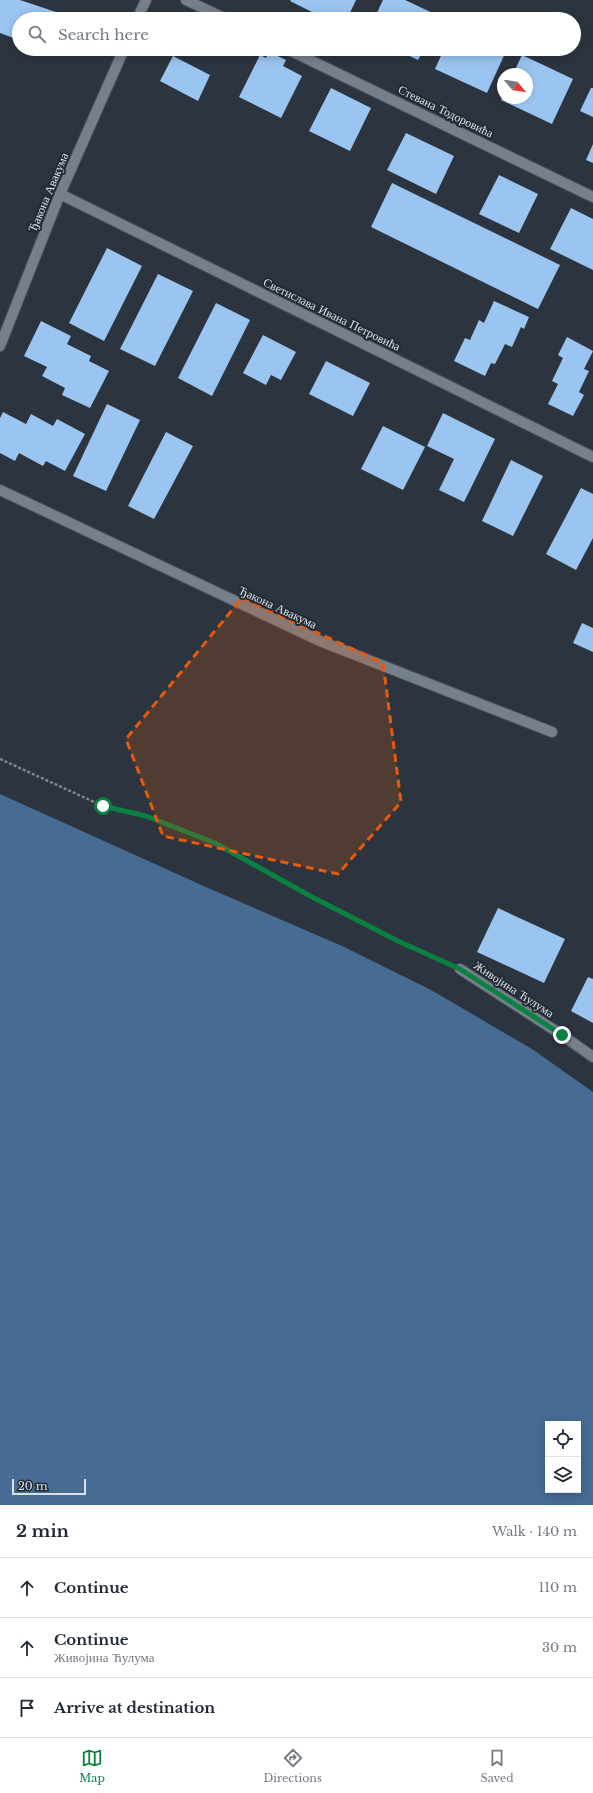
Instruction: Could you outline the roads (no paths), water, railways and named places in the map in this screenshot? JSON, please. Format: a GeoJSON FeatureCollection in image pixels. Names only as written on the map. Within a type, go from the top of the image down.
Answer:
{"type":"FeatureCollection","features":[{"type":"Feature","properties":{"kind":"street"},"geometry":{"type":"LineString","coordinates":[[140,12],[146,0]]}},
{"type":"Feature","properties":{"kind":"street"},"geometry":{"type":"LineString","coordinates":[[186,0],[211,12]]}},
{"type":"Feature","properties":{"kind":"street","name":"Ђакона Авакума"},"geometry":{"type":"LineString","coordinates":[[0,346],[60,194],[121,56]]}},
{"type":"Feature","properties":{"kind":"street","name":"Стевана Тодоровића"},"geometry":{"type":"LineString","coordinates":[[302,56],[593,197]]}},
{"type":"Feature","properties":{"kind":"street","name":"Светислава Ивана Петровића"},"geometry":{"type":"LineString","coordinates":[[60,194],[593,457]]}},
{"type":"Feature","properties":{"kind":"street","name":"Ђакона Авакума"},"geometry":{"type":"LineString","coordinates":[[0,490],[320,641],[552,732]]}},
{"type":"Feature","properties":{"kind":"street","name":"Живојина Ћулума"},"geometry":{"type":"LineString","coordinates":[[460,969],[562,1035],[593,1057]]}}]}
